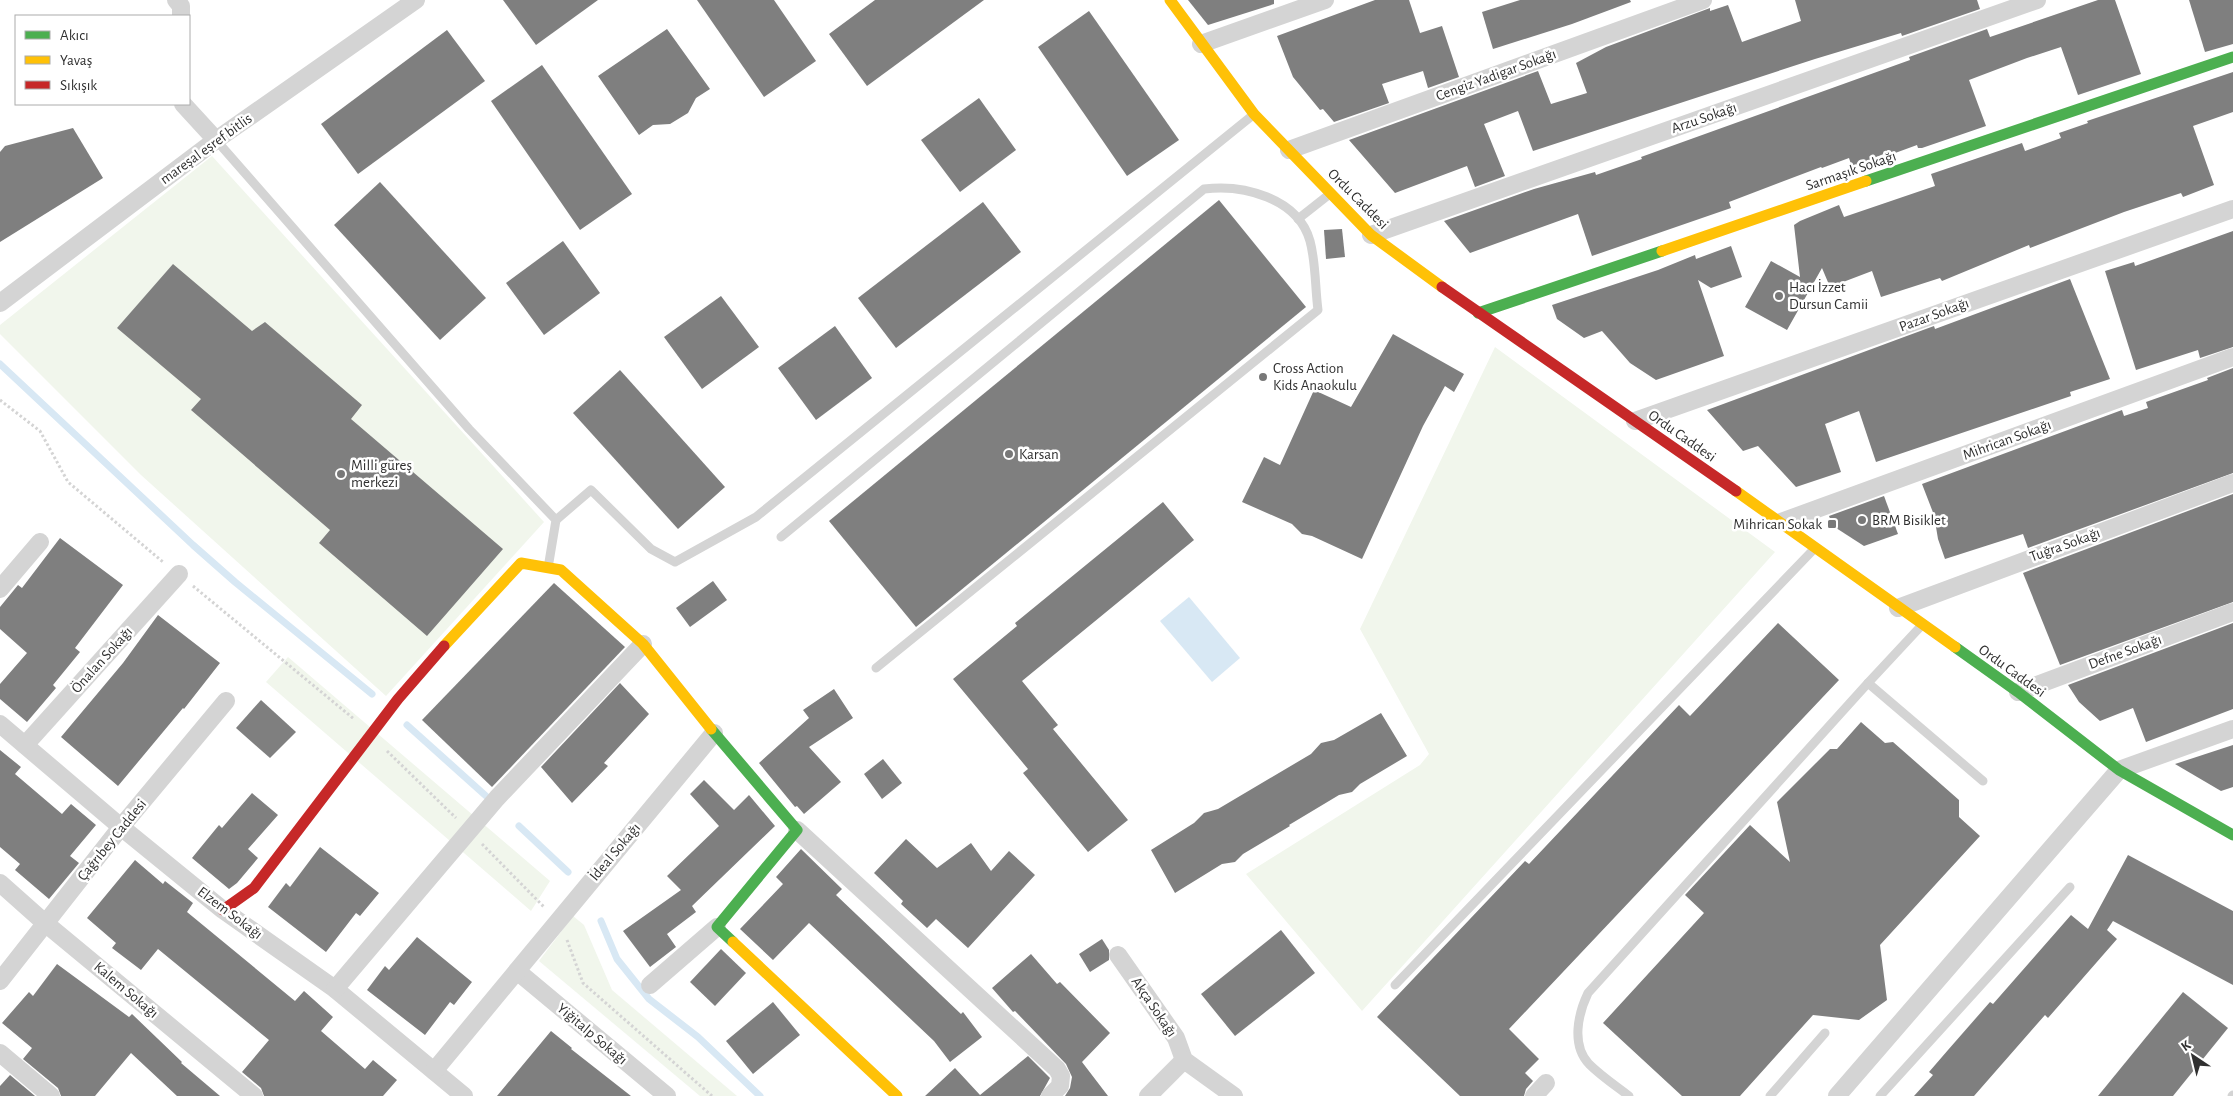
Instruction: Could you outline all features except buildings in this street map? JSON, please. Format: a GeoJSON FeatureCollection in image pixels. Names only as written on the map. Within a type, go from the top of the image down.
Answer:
{"type":"FeatureCollection","features":[{"type":"Feature","properties":{"kind":"street"},"geometry":{"type":"LineString","coordinates":[[176,0],[181,6],[181,15]]}},
{"type":"Feature","properties":{"kind":"street","name":"mareşal eşref bitlis"},"geometry":{"type":"LineString","coordinates":[[0,303],[216,140],[416,0]]}},
{"type":"Feature","properties":{"kind":"street","name":"Ordu Caddesi"},"geometry":{"type":"LineString","coordinates":[[1170,0],[1254,114],[1371,235],[1478,313],[1781,522],[1922,626],[2018,692],[2119,770],[2233,835]]}},
{"type":"Feature","properties":{"kind":"street"},"geometry":{"type":"LineString","coordinates":[[1201,44],[1325,0]]}},
{"type":"Feature","properties":{"kind":"street","name":"Cengiz Yadigar Sokağı"},"geometry":{"type":"LineString","coordinates":[[1289,150],[1703,0]]}},
{"type":"Feature","properties":{"kind":"street","name":"Arzu Sokağı"},"geometry":{"type":"LineString","coordinates":[[1371,235],[2037,0]]}},
{"type":"Feature","properties":{"kind":"street","name":"Sarmaşık Sokağı"},"geometry":{"type":"LineString","coordinates":[[1478,313],[2233,57]]}},
{"type":"Feature","properties":{"kind":"street"},"geometry":{"type":"LineString","coordinates":[[184,105],[216,140]]}},
{"type":"Feature","properties":{"kind":"street","name":"Pazar Sokağı"},"geometry":{"type":"LineString","coordinates":[[1635,422],[2233,209]]}},
{"type":"Feature","properties":{"kind":"street","name":"Mihrican Sokağı"},"geometry":{"type":"LineString","coordinates":[[1781,522],[2233,357]]}},
{"type":"Feature","properties":{"kind":"street","name":"Tuğra Sokağı"},"geometry":{"type":"LineString","coordinates":[[1898,608],[2233,483]]}},
{"type":"Feature","properties":{"kind":"street"},"geometry":{"type":"LineString","coordinates":[[0,589],[40,542]]}},
{"type":"Feature","properties":{"kind":"street"},"geometry":{"type":"LineString","coordinates":[[223,910],[254,888],[398,699],[463,624],[521,563],[561,570],[643,644],[714,733],[798,830],[1057,1068],[1061,1076],[1060,1086],[1050,1096]]}},
{"type":"Feature","properties":{"kind":"street","name":"Önalan Sokağı"},"geometry":{"type":"LineString","coordinates":[[24,745],[179,574]]}},
{"type":"Feature","properties":{"kind":"street","name":"Defne Sokağı"},"geometry":{"type":"LineString","coordinates":[[2018,692],[2233,612]]}},
{"type":"Feature","properties":{"kind":"street"},"geometry":{"type":"LineString","coordinates":[[335,989],[498,798],[643,644]]}},
{"type":"Feature","properties":{"kind":"street","name":"Çağrıbey Caddesi"},"geometry":{"type":"LineString","coordinates":[[0,981],[121,827],[226,701]]}},
{"type":"Feature","properties":{"kind":"street","name":"Elzem Sokağı"},"geometry":{"type":"LineString","coordinates":[[0,724],[121,827],[223,910],[335,989],[464,1096]]}},
{"type":"Feature","properties":{"kind":"street"},"geometry":{"type":"LineString","coordinates":[[1836,1096],[2119,770],[2233,729]]}},
{"type":"Feature","properties":{"kind":"street","name":"İdeal Sokağı"},"geometry":{"type":"LineString","coordinates":[[434,1070],[714,733]]}},
{"type":"Feature","properties":{"kind":"street"},"geometry":{"type":"LineString","coordinates":[[650,985],[717,927],[798,830]]}},
{"type":"Feature","properties":{"kind":"street","name":"Kalem Sokağı"},"geometry":{"type":"LineString","coordinates":[[0,883],[45,923],[254,1096]]}},
{"type":"Feature","properties":{"kind":"street"},"geometry":{"type":"LineString","coordinates":[[717,927],[897,1096]]}},
{"type":"Feature","properties":{"kind":"street","name":"Akça Sokağı"},"geometry":{"type":"LineString","coordinates":[[1118,955],[1176,1038],[1184,1060]]}},
{"type":"Feature","properties":{"kind":"street","name":"Yiğitalp Sokağı"},"geometry":{"type":"LineString","coordinates":[[517,971],[667,1096]]}},
{"type":"Feature","properties":{"kind":"street"},"geometry":{"type":"LineString","coordinates":[[0,1054],[52,1096]]}},
{"type":"Feature","properties":{"kind":"street"},"geometry":{"type":"LineString","coordinates":[[1148,1096],[1184,1060],[1234,1096]]}},
{"type":"Feature","properties":{"kind":"street"},"geometry":{"type":"LineString","coordinates":[[1534,1096],[1546,1083]]}},
{"type":"Feature","properties":{"kind":"lane"},"geometry":{"type":"LineString","coordinates":[[548,568],[556,520],[591,490],[651,549],[675,562],[756,517],[1254,114]]}},
{"type":"Feature","properties":{"kind":"lane"},"geometry":{"type":"LineString","coordinates":[[216,140],[468,429],[556,520]]}},
{"type":"Feature","properties":{"kind":"lane"},"geometry":{"type":"LineString","coordinates":[[781,537],[1204,188],[1229,187],[1255,193],[1278,203],[1298,219],[1310,241],[1318,310],[876,668]]}},
{"type":"Feature","properties":{"kind":"lane"},"geometry":{"type":"LineString","coordinates":[[1298,219],[1331,193]]}},
{"type":"Feature","properties":{"kind":"lane"},"geometry":{"type":"LineString","coordinates":[[1394,985],[1815,548]]}},
{"type":"Feature","properties":{"kind":"lane"},"geometry":{"type":"LineString","coordinates":[[1629,1096],[1588,1063],[1583,1053],[1579,1043],[1578,1020],[1588,994],[1868,683],[1922,626]]}},
{"type":"Feature","properties":{"kind":"lane"},"geometry":{"type":"LineString","coordinates":[[1868,683],[1983,781]]}},
{"type":"Feature","properties":{"kind":"lane"},"geometry":{"type":"LineString","coordinates":[[1880,1096],[2070,887]]}},
{"type":"Feature","properties":{"kind":"lane"},"geometry":{"type":"LineString","coordinates":[[1770,1096],[1825,1033]]}},
{"type":"Feature","properties":{"kind":"shaded area"},"geometry":{"type":"Polygon","coordinates":[[[212,156],[544,522],[386,696],[141,475],[0,334],[0,325],[212,156]]]}},
{"type":"Feature","properties":{"kind":"shaded area"},"geometry":{"type":"Polygon","coordinates":[[[1495,347],[1775,552],[1362,1011],[1246,874],[1420,765],[1429,754],[1360,629],[1495,347]]]}},
{"type":"Feature","properties":{"kind":"shaded area"},"geometry":{"type":"Polygon","coordinates":[[[288,657],[550,881],[531,911],[266,682],[288,657]]]}},
{"type":"Feature","properties":{"kind":"shaded area"},"geometry":{"type":"Polygon","coordinates":[[[573,916],[584,925],[612,990],[737,1096],[700,1096],[539,961],[573,916]]]}},
{"type":"Feature","properties":{"kind":"water"},"geometry":{"type":"Polygon","coordinates":[[[1189,597],[1240,658],[1212,682],[1160,621],[1189,597]]]}},
{"type":"Feature","properties":{"kind":"waterway"},"geometry":{"type":"LineString","coordinates":[[0,364],[193,545],[235,582],[372,694]]}},
{"type":"Feature","properties":{"kind":"waterway"},"geometry":{"type":"LineString","coordinates":[[407,725],[486,796]]}},
{"type":"Feature","properties":{"kind":"waterway"},"geometry":{"type":"LineString","coordinates":[[519,826],[568,872]]}},
{"type":"Feature","properties":{"kind":"waterway"},"geometry":{"type":"LineString","coordinates":[[601,921],[617,959],[649,999],[698,1037],[760,1096]]}},
{"type":"Feature","properties":{"kind":"traffic: fast"},"geometry":{"type":"LineString","coordinates":[[1866,181],[2233,57]]}},
{"type":"Feature","properties":{"kind":"traffic: fast"},"geometry":{"type":"LineString","coordinates":[[1478,313],[1662,251]]}},
{"type":"Feature","properties":{"kind":"traffic: fast"},"geometry":{"type":"LineString","coordinates":[[1955,647],[2018,692],[2119,770],[2233,835]]}},
{"type":"Feature","properties":{"kind":"traffic: fast"},"geometry":{"type":"LineString","coordinates":[[711,729],[797,830],[717,927],[733,942]]}},
{"type":"Feature","properties":{"kind":"traffic: slow"},"geometry":{"type":"LineString","coordinates":[[1170,0],[1254,114],[1371,235],[1442,287]]}},
{"type":"Feature","properties":{"kind":"traffic: slow"},"geometry":{"type":"LineString","coordinates":[[1662,251],[1866,181]]}},
{"type":"Feature","properties":{"kind":"traffic: slow"},"geometry":{"type":"LineString","coordinates":[[1736,491],[1955,647]]}},
{"type":"Feature","properties":{"kind":"traffic: slow"},"geometry":{"type":"LineString","coordinates":[[444,646],[521,563],[561,570],[643,644],[711,729]]}},
{"type":"Feature","properties":{"kind":"traffic: slow"},"geometry":{"type":"LineString","coordinates":[[733,942],[897,1096]]}},
{"type":"Feature","properties":{"kind":"traffic: jam"},"geometry":{"type":"LineString","coordinates":[[1442,287],[1736,491]]}},
{"type":"Feature","properties":{"kind":"traffic: jam"},"geometry":{"type":"LineString","coordinates":[[223,910],[254,888],[398,699],[444,646]]}},
{"type":"Feature","properties":{"kind":"place","name":"Hacı İzzet Dursun Camii"},"geometry":{"type":"Point","coordinates":[1779,296]}},
{"type":"Feature","properties":{"kind":"place","name":"Cross Action Kids Anaokulu"},"geometry":{"type":"Point","coordinates":[1263,377]}},
{"type":"Feature","properties":{"kind":"place","name":"Karsan"},"geometry":{"type":"Point","coordinates":[1009,454]}},
{"type":"Feature","properties":{"kind":"place","name":"Milli güreş merkezi"},"geometry":{"type":"Point","coordinates":[341,474]}},
{"type":"Feature","properties":{"kind":"place","name":"BRM Bisiklet"},"geometry":{"type":"Point","coordinates":[1862,520]}},
{"type":"Feature","properties":{"kind":"place","name":"Mihrican Sokak"},"geometry":{"type":"Point","coordinates":[1832,524]}}]}
